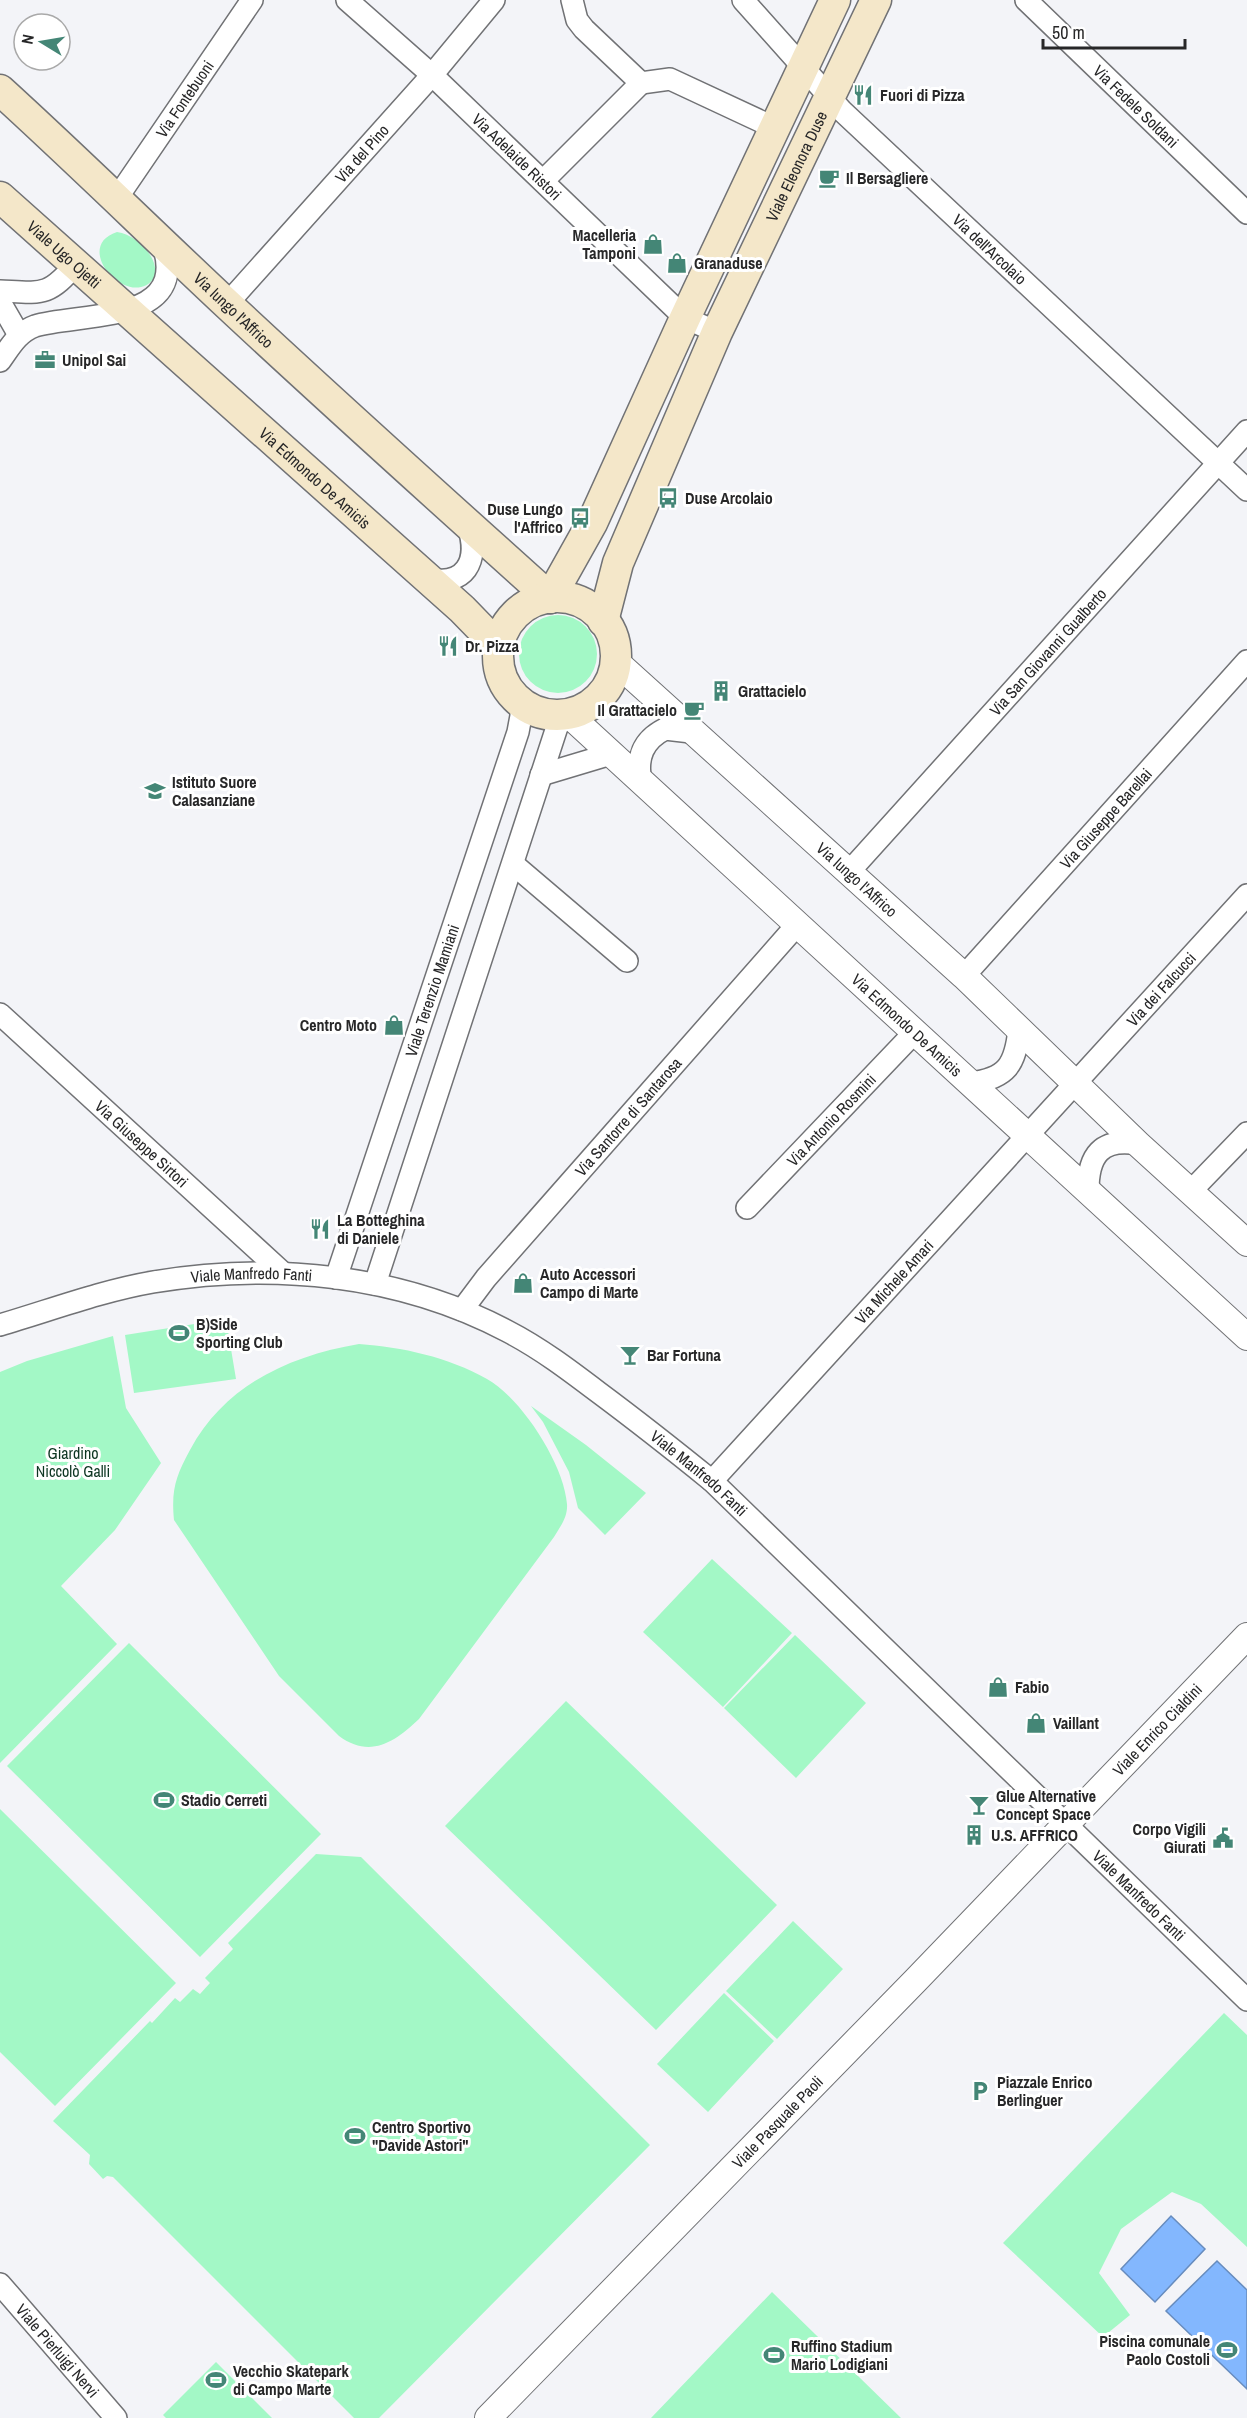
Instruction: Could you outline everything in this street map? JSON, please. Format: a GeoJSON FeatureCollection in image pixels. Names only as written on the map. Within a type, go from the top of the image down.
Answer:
{"type":"FeatureCollection","features":[{"type":"Feature","properties":{"kind":"main road"},"geometry":{"type":"LineString","coordinates":[[550,598],[592,523],[685,318],[835,0]]}},
{"type":"Feature","properties":{"kind":"main road","name":"Viale Eleonora Duse"},"geometry":{"type":"LineString","coordinates":[[603,621],[618,562],[717,332],[876,0]]}},
{"type":"Feature","properties":{"kind":"main road","name":"Via lungo l'Affrico"},"geometry":{"type":"LineString","coordinates":[[1,91],[227,304],[468,526],[550,598]]}},
{"type":"Feature","properties":{"kind":"main road","name":"Viale Ugo Ojetti"},"geometry":{"type":"LineString","coordinates":[[0,197],[128,310]]}},
{"type":"Feature","properties":{"kind":"main road","name":"Via Edmondo De Amicis"},"geometry":{"type":"LineString","coordinates":[[128,310],[462,609],[499,647]]}},
{"type":"Feature","properties":{"kind":"main road"},"geometry":{"type":"LineString","coordinates":[[550,598],[568,599],[580,602],[594,611],[603,621],[612,636],[615,661],[613,674],[601,695],[588,706],[567,715],[544,714],[521,703],[513,696],[499,668],[499,647],[508,623],[517,614],[535,602],[550,598]]}},
{"type":"Feature","properties":{"kind":"street","name":"Via Fontebuoni"},"geometry":{"type":"LineString","coordinates":[[117,198],[252,0]]}},
{"type":"Feature","properties":{"kind":"street","name":"Via Adelaide Ristori"},"geometry":{"type":"LineString","coordinates":[[347,0],[432,75],[685,318]]}},
{"type":"Feature","properties":{"kind":"street","name":"Via del Pino"},"geometry":{"type":"LineString","coordinates":[[227,304],[432,75],[494,0]]}},
{"type":"Feature","properties":{"kind":"street"},"geometry":{"type":"LineString","coordinates":[[572,0],[578,20],[584,29],[641,83]]}},
{"type":"Feature","properties":{"kind":"street","name":"Via dell'Arcolaio"},"geometry":{"type":"LineString","coordinates":[[743,0],[802,70],[829,98],[1247,490]]}},
{"type":"Feature","properties":{"kind":"street","name":"Via Fedele Soldani"},"geometry":{"type":"LineString","coordinates":[[1026,0],[1247,213]]}},
{"type":"Feature","properties":{"kind":"street"},"geometry":{"type":"LineString","coordinates":[[543,181],[627,94],[641,83],[670,79],[775,129]]}},
{"type":"Feature","properties":{"kind":"street","name":"Via lungo l'Affrico"},"geometry":{"type":"LineString","coordinates":[[19,336],[35,326],[112,314],[128,310],[153,298],[162,287],[167,275],[168,265],[161,241]]}},
{"type":"Feature","properties":{"kind":"street"},"geometry":{"type":"LineString","coordinates":[[0,291],[45,292],[57,285],[76,264]]}},
{"type":"Feature","properties":{"kind":"street"},"geometry":{"type":"LineString","coordinates":[[0,302],[19,336],[0,361]]}},
{"type":"Feature","properties":{"kind":"street"},"geometry":{"type":"LineString","coordinates":[[685,318],[717,332]]}},
{"type":"Feature","properties":{"kind":"street","name":"Via San Giovanni Gualberto"},"geometry":{"type":"LineString","coordinates":[[848,873],[1247,431]]}},
{"type":"Feature","properties":{"kind":"street"},"geometry":{"type":"LineString","coordinates":[[425,578],[439,581],[449,580],[459,577],[468,568],[472,547],[468,526]]}},
{"type":"Feature","properties":{"kind":"street","name":"Via lungo l'Affrico"},"geometry":{"type":"LineString","coordinates":[[615,661],[964,976],[1138,1144],[1247,1243]]}},
{"type":"Feature","properties":{"kind":"street","name":"Via Giuseppe Barellai"},"geometry":{"type":"LineString","coordinates":[[964,976],[1247,661]]}},
{"type":"Feature","properties":{"kind":"street","name":"Viale Terenzio Mamiani"},"geometry":{"type":"LineString","coordinates":[[336,1278],[518,732],[521,703]]}},
{"type":"Feature","properties":{"kind":"street"},"geometry":{"type":"LineString","coordinates":[[375,1284],[557,727],[567,715]]}},
{"type":"Feature","properties":{"kind":"street","name":"Via Edmondo De Amicis"},"geometry":{"type":"LineString","coordinates":[[567,715],[1247,1336]]}},
{"type":"Feature","properties":{"kind":"street"},"geometry":{"type":"LineString","coordinates":[[640,782],[638,766],[648,741],[666,729],[673,728],[691,732]]}},
{"type":"Feature","properties":{"kind":"street"},"geometry":{"type":"LineString","coordinates":[[541,775],[611,754]]}},
{"type":"Feature","properties":{"kind":"street"},"geometry":{"type":"LineString","coordinates":[[513,864],[627,960]]}},
{"type":"Feature","properties":{"kind":"street","name":"Via dei Falcucci"},"geometry":{"type":"LineString","coordinates":[[1075,1082],[1247,895]]}},
{"type":"Feature","properties":{"kind":"street","name":"Via Santorre di Santarosa"},"geometry":{"type":"LineString","coordinates":[[462,1310],[486,1278],[796,926]]}},
{"type":"Feature","properties":{"kind":"street","name":"Via Giuseppe Sirtori"},"geometry":{"type":"LineString","coordinates":[[0,1014],[282,1272]]}},
{"type":"Feature","properties":{"kind":"street"},"geometry":{"type":"LineString","coordinates":[[971,1083],[996,1077],[1008,1068],[1015,1055],[1018,1030]]}},
{"type":"Feature","properties":{"kind":"street","name":"Via Antonio Rosmini"},"geometry":{"type":"LineString","coordinates":[[747,1208],[914,1032]]}},
{"type":"Feature","properties":{"kind":"street","name":"Via Michele Amari"},"geometry":{"type":"LineString","coordinates":[[712,1481],[1075,1082]]}},
{"type":"Feature","properties":{"kind":"street"},"geometry":{"type":"LineString","coordinates":[[1191,1191],[1247,1133]]}},
{"type":"Feature","properties":{"kind":"street"},"geometry":{"type":"LineString","coordinates":[[1089,1191],[1090,1164],[1098,1151],[1115,1143],[1138,1144]]}},
{"type":"Feature","properties":{"kind":"street","name":"Viale Manfredo Fanti"},"geometry":{"type":"LineString","coordinates":[[0,1325],[98,1294],[153,1282],[217,1275],[282,1272],[375,1284],[462,1310],[508,1331],[552,1357],[655,1434],[712,1481],[1247,2000]]}},
{"type":"Feature","properties":{"kind":"street","name":"Viale Enrico Cialdini"},"geometry":{"type":"LineString","coordinates":[[1066,1824],[1247,1636]]}},
{"type":"Feature","properties":{"kind":"street","name":"Viale Pasquale Paoli"},"geometry":{"type":"LineString","coordinates":[[488,2418],[1066,1824]]}},
{"type":"Feature","properties":{"kind":"street","name":"Viale Pierluigi Nervi"},"geometry":{"type":"LineString","coordinates":[[0,2284],[116,2418]]}},
{"type":"Feature","properties":{"kind":"green space"},"geometry":{"type":"Polygon","coordinates":[[[117,232],[139,242],[154,262],[155,277],[144,286],[132,287],[120,283],[109,274],[102,262],[100,250],[104,240],[117,232]]]}},
{"type":"Feature","properties":{"kind":"green space"},"geometry":{"type":"Polygon","coordinates":[[[550,615],[566,615],[580,621],[591,632],[597,646],[597,662],[591,676],[580,687],[566,693],[550,693],[536,687],[525,676],[519,662],[519,646],[525,632],[536,621],[550,615]]]}},
{"type":"Feature","properties":{"kind":"green space"},"geometry":{"type":"Polygon","coordinates":[[[226,1319],[236,1379],[134,1393],[125,1335],[226,1319]]]}},
{"type":"Feature","properties":{"kind":"green space","name":"Giardino Niccolò Galli"},"geometry":{"type":"Polygon","coordinates":[[[113,1336],[126,1408],[161,1463],[115,1530],[61,1586],[117,1644],[0,1763],[0,1372],[27,1361],[113,1336]]]}},
{"type":"Feature","properties":{"kind":"green space"},"geometry":{"type":"Polygon","coordinates":[[[359,1344],[392,1348],[441,1359],[472,1371],[500,1388],[539,1434],[558,1470],[567,1504],[565,1518],[554,1537],[419,1719],[391,1741],[372,1747],[350,1743],[339,1736],[279,1676],[174,1520],[173,1509],[176,1483],[190,1450],[204,1427],[240,1391],[261,1377],[308,1356],[359,1344]]]}},
{"type":"Feature","properties":{"kind":"green space"},"geometry":{"type":"Polygon","coordinates":[[[531,1406],[586,1445],[646,1493],[605,1535],[578,1508],[569,1472],[543,1422],[531,1406]]]}},
{"type":"Feature","properties":{"kind":"green space"},"geometry":{"type":"Polygon","coordinates":[[[712,1559],[792,1633],[723,1707],[643,1632],[712,1559]]]}},
{"type":"Feature","properties":{"kind":"green space"},"geometry":{"type":"Polygon","coordinates":[[[795,1635],[866,1703],[796,1778],[724,1708],[795,1635]]]}},
{"type":"Feature","properties":{"kind":"green space","name":"Stadio Cerreti"},"geometry":{"type":"Polygon","coordinates":[[[129,1643],[321,1834],[200,1957],[7,1766],[129,1643]]]}},
{"type":"Feature","properties":{"kind":"green space"},"geometry":{"type":"Polygon","coordinates":[[[566,1701],[777,1905],[656,2030],[445,1826],[566,1701]]]}},
{"type":"Feature","properties":{"kind":"green space"},"geometry":{"type":"Polygon","coordinates":[[[0,1809],[176,1983],[55,2106],[0,2052],[0,1809]]]}},
{"type":"Feature","properties":{"kind":"green space","name":"Centro Sportivo \"Davide Astori\""},"geometry":{"type":"Polygon","coordinates":[[[316,1854],[361,1857],[650,2145],[379,2418],[354,2418],[113,2177],[107,2176],[103,2179],[89,2164],[90,2155],[53,2121],[175,1998],[180,2002],[193,1989],[200,1994],[210,1983],[205,1978],[233,1949],[228,1943],[316,1854]]]}},
{"type":"Feature","properties":{"kind":"green space"},"geometry":{"type":"Polygon","coordinates":[[[793,1921],[843,1969],[777,2039],[726,1991],[793,1921]]]}},
{"type":"Feature","properties":{"kind":"green space"},"geometry":{"type":"Polygon","coordinates":[[[724,1993],[774,2041],[708,2112],[657,2064],[724,1993]]]}},
{"type":"Feature","properties":{"kind":"green space"},"geometry":{"type":"Polygon","coordinates":[[[1224,2013],[1247,2035],[1247,2247],[1201,2204],[1172,2192],[1121,2229],[1099,2273],[1130,2315],[1103,2337],[1003,2243],[1224,2013]]]}},
{"type":"Feature","properties":{"kind":"green space","name":"Ruffino Stadium Mario Lodigiani"},"geometry":{"type":"Polygon","coordinates":[[[772,2292],[901,2418],[651,2418],[772,2292]]]}},
{"type":"Feature","properties":{"kind":"green space","name":"Vecchio Skatepark di Campo Marte"},"geometry":{"type":"Polygon","coordinates":[[[216,2362],[272,2418],[166,2418],[163,2415],[216,2362]]]}},
{"type":"Feature","properties":{"kind":"water","name":"Piscina comunale Paolo Costoli"},"geometry":{"type":"Polygon","coordinates":[[[1171,2216],[1205,2249],[1155,2302],[1121,2269],[1171,2216]]]}},
{"type":"Feature","properties":{"kind":"water","name":"Piscina comunale Paolo Costoli"},"geometry":{"type":"Polygon","coordinates":[[[1217,2261],[1247,2290],[1247,2389],[1166,2311],[1217,2261]]]}},
{"type":"Feature","properties":{"kind":"place","name":"Fuori di Pizza"},"geometry":{"type":"Point","coordinates":[863,95]}},
{"type":"Feature","properties":{"kind":"place","name":"Il Bersagliere"},"geometry":{"type":"Point","coordinates":[829,178]}},
{"type":"Feature","properties":{"kind":"place","name":"Macelleria Tamponi"},"geometry":{"type":"Point","coordinates":[653,244]}},
{"type":"Feature","properties":{"kind":"place","name":"Granaduse"},"geometry":{"type":"Point","coordinates":[677,263]}},
{"type":"Feature","properties":{"kind":"place","name":"Unipol Sai"},"geometry":{"type":"Point","coordinates":[45,360]}},
{"type":"Feature","properties":{"kind":"place","name":"Duse Arcolaio"},"geometry":{"type":"Point","coordinates":[668,498]}},
{"type":"Feature","properties":{"kind":"place","name":"Duse Lungo l'Affrico"},"geometry":{"type":"Point","coordinates":[580,518]}},
{"type":"Feature","properties":{"kind":"place","name":"Dr. Pizza"},"geometry":{"type":"Point","coordinates":[448,646]}},
{"type":"Feature","properties":{"kind":"place","name":"Grattacielo"},"geometry":{"type":"Point","coordinates":[721,691]}},
{"type":"Feature","properties":{"kind":"place","name":"Il Grattacielo"},"geometry":{"type":"Point","coordinates":[694,710]}},
{"type":"Feature","properties":{"kind":"place","name":"Istituto Suore Calasanziane"},"geometry":{"type":"Point","coordinates":[155,791]}},
{"type":"Feature","properties":{"kind":"place","name":"Centro Moto"},"geometry":{"type":"Point","coordinates":[394,1025]}},
{"type":"Feature","properties":{"kind":"place","name":"La Botteghina di Daniele"},"geometry":{"type":"Point","coordinates":[320,1229]}},
{"type":"Feature","properties":{"kind":"place","name":"Auto Accessori Campo di Marte"},"geometry":{"type":"Point","coordinates":[523,1283]}},
{"type":"Feature","properties":{"kind":"place","name":"B)Side Sporting Club"},"geometry":{"type":"Point","coordinates":[179,1333]}},
{"type":"Feature","properties":{"kind":"place","name":"Bar Fortuna"},"geometry":{"type":"Point","coordinates":[630,1355]}},
{"type":"Feature","properties":{"kind":"place","name":"Fabio"},"geometry":{"type":"Point","coordinates":[998,1687]}},
{"type":"Feature","properties":{"kind":"place","name":"Vaillant"},"geometry":{"type":"Point","coordinates":[1036,1723]}},
{"type":"Feature","properties":{"kind":"place","name":"Stadio Cerreti"},"geometry":{"type":"Point","coordinates":[164,1800]}},
{"type":"Feature","properties":{"kind":"place","name":"Glue Alternative Concept Space"},"geometry":{"type":"Point","coordinates":[979,1805]}},
{"type":"Feature","properties":{"kind":"place","name":"U.S. AFFRICO"},"geometry":{"type":"Point","coordinates":[974,1835]}},
{"type":"Feature","properties":{"kind":"place","name":"Corpo Vigili Giurati"},"geometry":{"type":"Point","coordinates":[1223,1838]}},
{"type":"Feature","properties":{"kind":"place","name":"Piazzale Enrico Berlinguer"},"geometry":{"type":"Point","coordinates":[980,2091]}},
{"type":"Feature","properties":{"kind":"place","name":"Centro Sportivo \"Davide Astori\""},"geometry":{"type":"Point","coordinates":[355,2136]}},
{"type":"Feature","properties":{"kind":"place","name":"Piscina comunale Paolo Costoli"},"geometry":{"type":"Point","coordinates":[1227,2350]}},
{"type":"Feature","properties":{"kind":"place","name":"Ruffino Stadium Mario Lodigiani"},"geometry":{"type":"Point","coordinates":[774,2355]}},
{"type":"Feature","properties":{"kind":"place","name":"Vecchio Skatepark di Campo Marte"},"geometry":{"type":"Point","coordinates":[216,2380]}}]}
